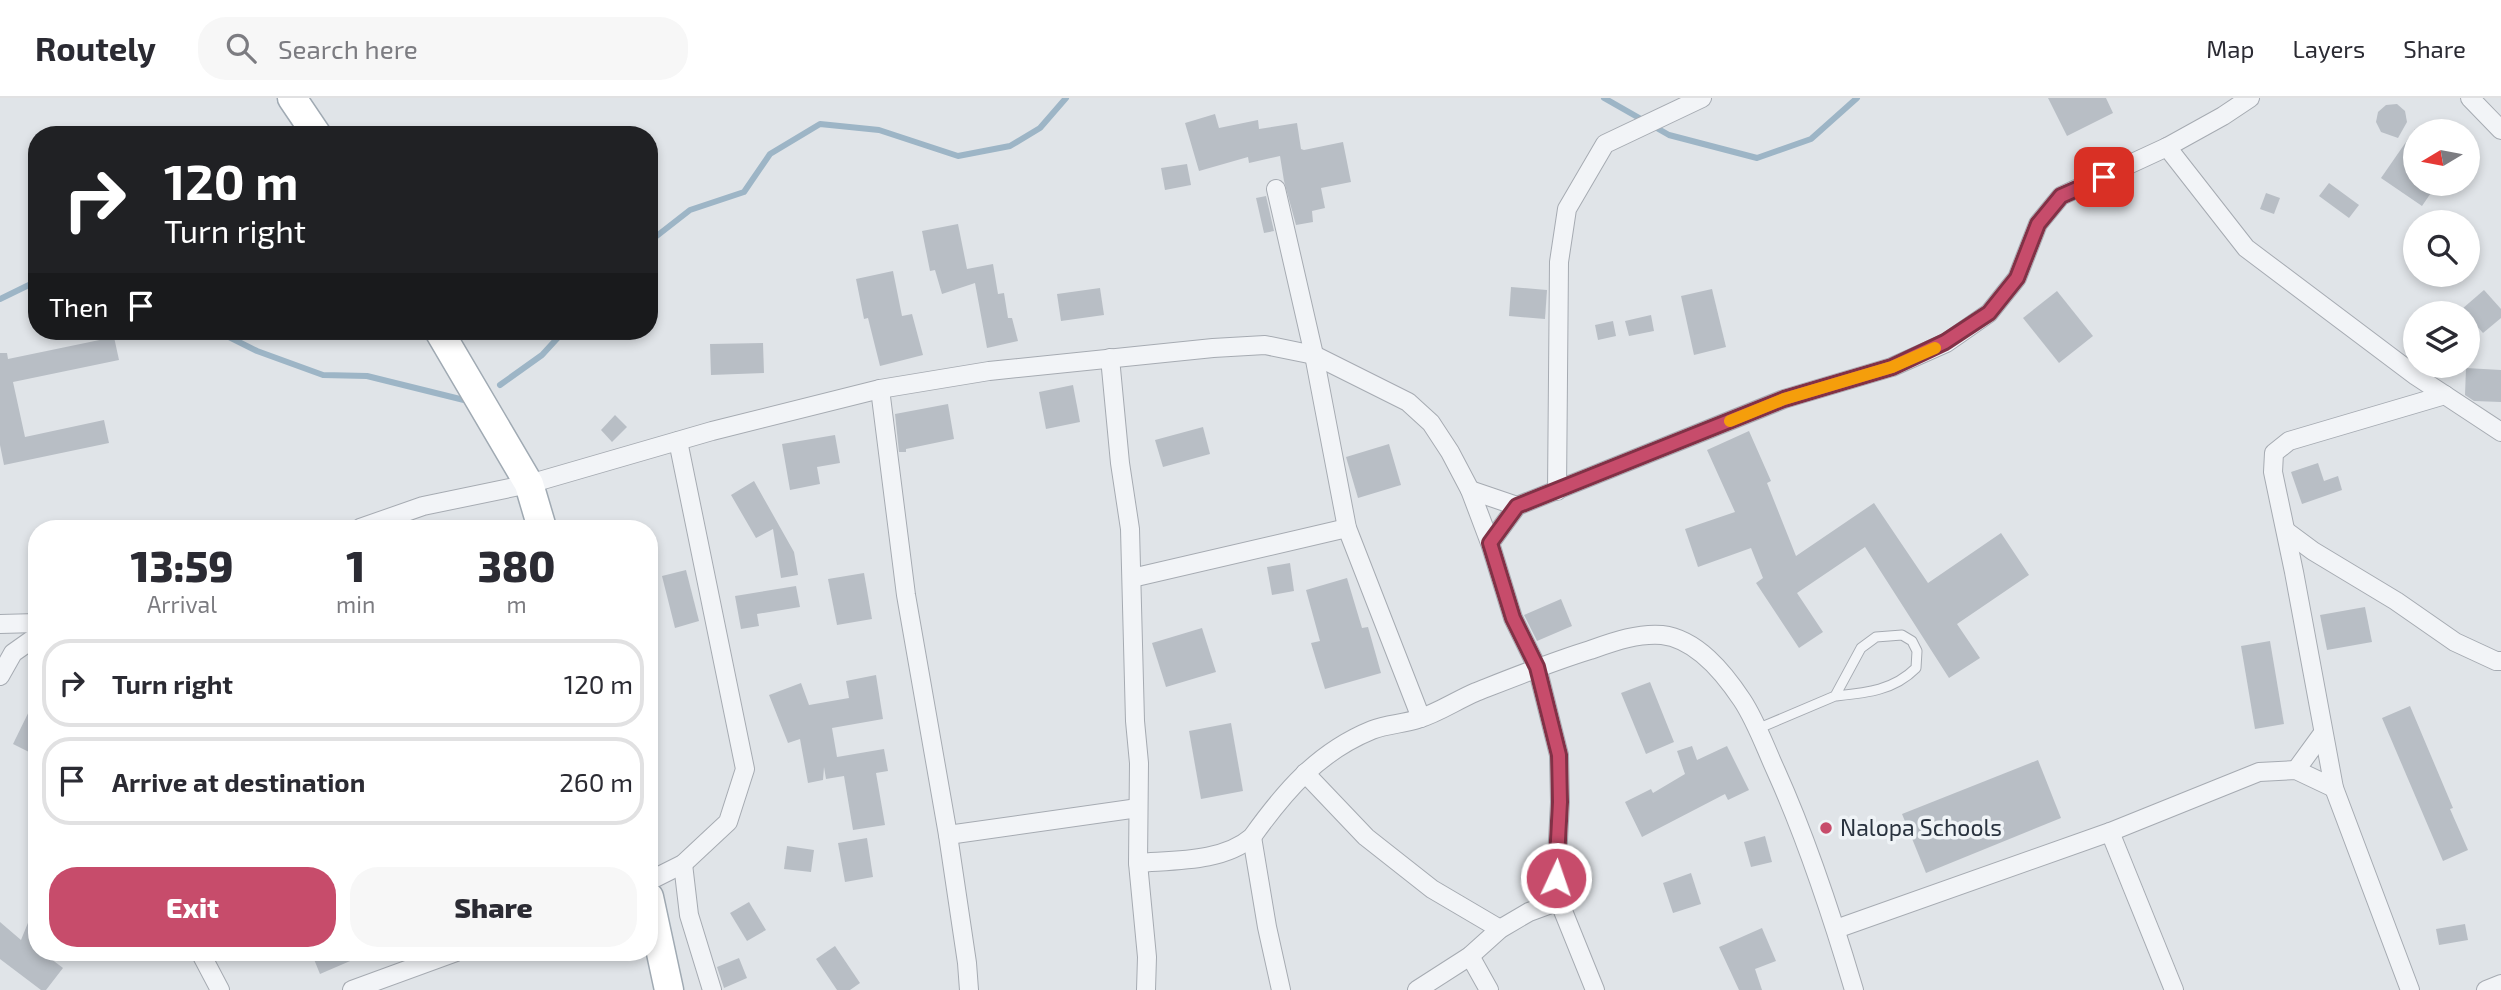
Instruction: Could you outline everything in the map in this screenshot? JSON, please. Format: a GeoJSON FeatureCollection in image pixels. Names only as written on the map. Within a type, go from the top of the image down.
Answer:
{"type":"FeatureCollection","features":[{"type":"Feature","properties":{"kind":"main road"},"geometry":{"type":"LineString","coordinates":[[292,98],[311,126]]}},
{"type":"Feature","properties":{"kind":"main road"},"geometry":{"type":"LineString","coordinates":[[444,340],[529,484],[540,520]]}},
{"type":"Feature","properties":{"kind":"main road"},"geometry":{"type":"LineString","coordinates":[[658,939],[669,990]]}},
{"type":"Feature","properties":{"kind":"street"},"geometry":{"type":"LineString","coordinates":[[1557,491],[1559,261],[1567,209],[1605,144],[1702,98]]}},
{"type":"Feature","properties":{"kind":"street"},"geometry":{"type":"LineString","coordinates":[[1490,543],[1517,506],[1784,399],[1892,367],[1945,342],[1989,313],[2017,278],[2038,224],[2061,196],[2167,147],[2250,98]]}},
{"type":"Feature","properties":{"kind":"street"},"geometry":{"type":"LineString","coordinates":[[2470,98],[2501,130]]}},
{"type":"Feature","properties":{"kind":"street"},"geometry":{"type":"LineString","coordinates":[[2167,147],[2246,248],[2416,376],[2501,432]]}},
{"type":"Feature","properties":{"kind":"street"},"geometry":{"type":"LineString","coordinates":[[1276,189],[1314,355],[1347,528],[1421,718]]}},
{"type":"Feature","properties":{"kind":"street"},"geometry":{"type":"LineString","coordinates":[[383,520],[423,506],[529,484],[678,440],[880,389],[989,371],[1265,345],[1314,355],[1408,402],[1431,423],[1470,490],[1513,618],[1537,667],[1559,755],[1560,802],[1556,878],[1559,901],[1595,990]]}},
{"type":"Feature","properties":{"kind":"street"},"geometry":{"type":"LineString","coordinates":[[1110,358],[1120,463],[1130,529],[1135,721],[1139,763],[1138,863],[1147,957],[1146,990]]}},
{"type":"Feature","properties":{"kind":"street"},"geometry":{"type":"LineString","coordinates":[[880,389],[906,595],[948,835],[969,990]]}},
{"type":"Feature","properties":{"kind":"street"},"geometry":{"type":"LineString","coordinates":[[2410,990],[2334,788],[2273,472],[2274,453],[2289,441],[2445,395]]}},
{"type":"Feature","properties":{"kind":"street"},"geometry":{"type":"LineString","coordinates":[[658,876],[682,864],[728,822],[745,769],[678,440]]}},
{"type":"Feature","properties":{"kind":"street"},"geometry":{"type":"LineString","coordinates":[[1470,490],[1517,506]]}},
{"type":"Feature","properties":{"kind":"street"},"geometry":{"type":"LineString","coordinates":[[1132,578],[1347,528]]}},
{"type":"Feature","properties":{"kind":"street"},"geometry":{"type":"LineString","coordinates":[[2286,531],[2455,642],[2501,662]]}},
{"type":"Feature","properties":{"kind":"street"},"geometry":{"type":"LineString","coordinates":[[0,624],[28,623]]}},
{"type":"Feature","properties":{"kind":"street"},"geometry":{"type":"LineString","coordinates":[[1138,863],[1227,852],[1242,846],[1305,773],[1332,750],[1363,734],[1421,718],[1458,699],[1537,667],[1639,635],[1664,635],[1685,643],[1707,657],[1725,676],[1743,702],[1796,816],[1836,929],[1854,990]]}},
{"type":"Feature","properties":{"kind":"street"},"geometry":{"type":"LineString","coordinates":[[0,676],[13,653],[28,642]]}},
{"type":"Feature","properties":{"kind":"street"},"geometry":{"type":"LineString","coordinates":[[2295,770],[2323,733]]}},
{"type":"Feature","properties":{"kind":"street"},"geometry":{"type":"LineString","coordinates":[[1836,929],[2110,832],[2259,772],[2295,770],[2334,788]]}},
{"type":"Feature","properties":{"kind":"street"},"geometry":{"type":"LineString","coordinates":[[1305,773],[1366,837],[1422,882],[1500,929]]}},
{"type":"Feature","properties":{"kind":"street"},"geometry":{"type":"LineString","coordinates":[[948,835],[1138,807]]}},
{"type":"Feature","properties":{"kind":"street"},"geometry":{"type":"LineString","coordinates":[[2110,832],[2174,990]]}},
{"type":"Feature","properties":{"kind":"street"},"geometry":{"type":"LineString","coordinates":[[1252,837],[1281,990]]}},
{"type":"Feature","properties":{"kind":"street"},"geometry":{"type":"LineString","coordinates":[[682,864],[689,915],[712,990]]}},
{"type":"Feature","properties":{"kind":"street"},"geometry":{"type":"LineString","coordinates":[[1417,990],[1470,956],[1500,929],[1529,912],[1559,901]]}},
{"type":"Feature","properties":{"kind":"street"},"geometry":{"type":"LineString","coordinates":[[1470,956],[1489,990]]}},
{"type":"Feature","properties":{"kind":"street"},"geometry":{"type":"LineString","coordinates":[[205,961],[220,990]]}},
{"type":"Feature","properties":{"kind":"street"},"geometry":{"type":"LineString","coordinates":[[352,990],[431,961]]}},
{"type":"Feature","properties":{"kind":"street"},"geometry":{"type":"LineString","coordinates":[[2486,990],[2501,984]]}},
{"type":"Feature","properties":{"kind":"lane"},"geometry":{"type":"LineString","coordinates":[[1757,729],[1835,696],[1891,687],[1905,679],[1916,668],[1917,651],[1912,641],[1902,635],[1876,637],[1861,648],[1835,696]]}},
{"type":"Feature","properties":{"kind":"building"},"geometry":{"type":"Polygon","coordinates":[[[2048,98],[2106,98],[2113,113],[2067,136],[2048,98]]]}},
{"type":"Feature","properties":{"kind":"building"},"geometry":{"type":"Polygon","coordinates":[[[2397,104],[2405,111],[2406,119],[2403,119],[2403,129],[2398,138],[2381,132],[2376,122],[2378,112],[2386,105],[2397,104]]]}},
{"type":"Feature","properties":{"kind":"building"},"geometry":{"type":"Polygon","coordinates":[[[1215,114],[1219,128],[1258,120],[1259,129],[1297,123],[1301,149],[1304,150],[1343,142],[1351,182],[1321,188],[1325,208],[1312,211],[1313,222],[1296,225],[1280,156],[1249,163],[1248,157],[1199,171],[1185,123],[1215,114]]]}},
{"type":"Feature","properties":{"kind":"building"},"geometry":{"type":"Polygon","coordinates":[[[2403,146],[2403,193],[2381,178],[2403,146]]]}},
{"type":"Feature","properties":{"kind":"building"},"geometry":{"type":"Polygon","coordinates":[[[1187,164],[1191,185],[1165,190],[1161,168],[1187,164]]]}},
{"type":"Feature","properties":{"kind":"building"},"geometry":{"type":"Polygon","coordinates":[[[2329,183],[2359,205],[2349,218],[2319,196],[2329,183]]]}},
{"type":"Feature","properties":{"kind":"building"},"geometry":{"type":"Polygon","coordinates":[[[2266,193],[2280,198],[2274,214],[2260,209],[2266,193]]]}},
{"type":"Feature","properties":{"kind":"building"},"geometry":{"type":"Polygon","coordinates":[[[1266,196],[1274,231],[1264,233],[1256,198],[1266,196]]]}},
{"type":"Feature","properties":{"kind":"building"},"geometry":{"type":"Polygon","coordinates":[[[2407,196],[2429,196],[2422,206],[2407,196]]]}},
{"type":"Feature","properties":{"kind":"building"},"geometry":{"type":"Polygon","coordinates":[[[958,224],[967,269],[993,264],[998,294],[1004,293],[1008,318],[1012,318],[1018,341],[987,348],[975,283],[942,294],[935,270],[930,271],[922,231],[958,224]]]}},
{"type":"Feature","properties":{"kind":"building"},"geometry":{"type":"Polygon","coordinates":[[[893,271],[902,316],[912,314],[923,355],[880,366],[868,318],[864,319],[856,279],[893,271]]]}},
{"type":"Feature","properties":{"kind":"building"},"geometry":{"type":"Polygon","coordinates":[[[1511,287],[1547,290],[1545,319],[1509,316],[1511,287]]]}},
{"type":"Feature","properties":{"kind":"building"},"geometry":{"type":"Polygon","coordinates":[[[1100,288],[1104,315],[1061,321],[1057,294],[1100,288]]]}},
{"type":"Feature","properties":{"kind":"building"},"geometry":{"type":"Polygon","coordinates":[[[1712,289],[1726,347],[1694,355],[1681,296],[1712,289]]]}},
{"type":"Feature","properties":{"kind":"building"},"geometry":{"type":"Polygon","coordinates":[[[2484,290],[2501,309],[2501,318],[2483,333],[2480,330],[2480,301],[2471,301],[2484,290]]]}},
{"type":"Feature","properties":{"kind":"building"},"geometry":{"type":"Polygon","coordinates":[[[2057,291],[2093,336],[2059,363],[2023,318],[2057,291]]]}},
{"type":"Feature","properties":{"kind":"building"},"geometry":{"type":"Polygon","coordinates":[[[1651,315],[1654,331],[1629,336],[1625,321],[1651,315]]]}},
{"type":"Feature","properties":{"kind":"building"},"geometry":{"type":"Polygon","coordinates":[[[1613,321],[1616,336],[1598,340],[1595,325],[1613,321]]]}},
{"type":"Feature","properties":{"kind":"building"},"geometry":{"type":"Polygon","coordinates":[[[100,340],[115,340],[119,360],[13,382],[25,437],[104,420],[109,443],[4,465],[0,445],[0,353],[7,353],[8,359],[100,340]]]}},
{"type":"Feature","properties":{"kind":"building"},"geometry":{"type":"Polygon","coordinates":[[[763,343],[764,373],[711,375],[710,344],[763,343]]]}},
{"type":"Feature","properties":{"kind":"building"},"geometry":{"type":"Polygon","coordinates":[[[2480,369],[2501,370],[2501,402],[2474,401],[2465,395],[2466,378],[2480,378],[2480,369]]]}},
{"type":"Feature","properties":{"kind":"building"},"geometry":{"type":"Polygon","coordinates":[[[1073,385],[1080,422],[1046,429],[1039,392],[1073,385]]]}},
{"type":"Feature","properties":{"kind":"building"},"geometry":{"type":"Polygon","coordinates":[[[948,404],[954,439],[899,452],[895,414],[948,404]]]}},
{"type":"Feature","properties":{"kind":"building"},"geometry":{"type":"Polygon","coordinates":[[[615,415],[627,427],[612,442],[601,430],[615,415]]]}},
{"type":"Feature","properties":{"kind":"building"},"geometry":{"type":"Polygon","coordinates":[[[1203,427],[1210,454],[1163,467],[1155,440],[1203,427]]]}},
{"type":"Feature","properties":{"kind":"building"},"geometry":{"type":"Polygon","coordinates":[[[1749,431],[1771,481],[1767,483],[1796,556],[1874,503],[1928,583],[2001,533],[2029,575],[1957,624],[1980,658],[1949,678],[1865,547],[1797,593],[1823,632],[1799,648],[1756,583],[1763,578],[1751,548],[1698,567],[1685,529],[1735,512],[1707,450],[1749,431]]]}},
{"type":"Feature","properties":{"kind":"building"},"geometry":{"type":"Polygon","coordinates":[[[835,435],[840,463],[817,467],[820,484],[790,490],[782,444],[835,435]]]}},
{"type":"Feature","properties":{"kind":"building"},"geometry":{"type":"Polygon","coordinates":[[[1389,444],[1401,485],[1358,498],[1346,457],[1389,444]]]}},
{"type":"Feature","properties":{"kind":"building"},"geometry":{"type":"Polygon","coordinates":[[[2318,463],[2324,481],[2338,476],[2342,490],[2302,504],[2291,472],[2318,463]]]}},
{"type":"Feature","properties":{"kind":"building"},"geometry":{"type":"Polygon","coordinates":[[[754,481],[794,552],[798,575],[781,578],[773,529],[756,538],[731,495],[754,481]]]}},
{"type":"Feature","properties":{"kind":"building"},"geometry":{"type":"Polygon","coordinates":[[[1290,563],[1294,591],[1272,595],[1267,567],[1290,563]]]}},
{"type":"Feature","properties":{"kind":"building"},"geometry":{"type":"Polygon","coordinates":[[[686,570],[699,621],[675,628],[662,576],[686,570]]]}},
{"type":"Feature","properties":{"kind":"building"},"geometry":{"type":"Polygon","coordinates":[[[864,573],[872,619],[837,625],[828,579],[864,573]]]}},
{"type":"Feature","properties":{"kind":"building"},"geometry":{"type":"Polygon","coordinates":[[[1347,578],[1362,628],[1368,627],[1381,673],[1325,689],[1311,643],[1320,641],[1306,590],[1347,578]]]}},
{"type":"Feature","properties":{"kind":"building"},"geometry":{"type":"Polygon","coordinates":[[[796,586],[800,607],[757,614],[759,626],[741,629],[735,596],[796,586]]]}},
{"type":"Feature","properties":{"kind":"building"},"geometry":{"type":"Polygon","coordinates":[[[1561,599],[1572,626],[1537,641],[1524,615],[1561,599]]]}},
{"type":"Feature","properties":{"kind":"building"},"geometry":{"type":"Polygon","coordinates":[[[2365,607],[2372,642],[2327,650],[2320,615],[2365,607]]]}},
{"type":"Feature","properties":{"kind":"building"},"geometry":{"type":"Polygon","coordinates":[[[1202,628],[1216,672],[1166,687],[1152,643],[1202,628]]]}},
{"type":"Feature","properties":{"kind":"building"},"geometry":{"type":"Polygon","coordinates":[[[2270,641],[2284,724],[2255,729],[2241,646],[2270,641]]]}},
{"type":"Feature","properties":{"kind":"building"},"geometry":{"type":"Polygon","coordinates":[[[876,675],[883,719],[832,728],[837,757],[884,749],[888,771],[876,773],[885,825],[853,830],[844,776],[826,779],[824,767],[823,780],[808,783],[800,739],[788,743],[769,695],[801,683],[809,705],[849,698],[846,681],[876,675]]]}},
{"type":"Feature","properties":{"kind":"building"},"geometry":{"type":"Polygon","coordinates":[[[1650,682],[1674,742],[1646,754],[1621,693],[1650,682]]]}},
{"type":"Feature","properties":{"kind":"building"},"geometry":{"type":"Polygon","coordinates":[[[2410,706],[2468,850],[2443,861],[2382,718],[2410,706]]]}},
{"type":"Feature","properties":{"kind":"building"},"geometry":{"type":"Polygon","coordinates":[[[28,713],[28,752],[13,744],[28,713]]]}},
{"type":"Feature","properties":{"kind":"building"},"geometry":{"type":"Polygon","coordinates":[[[1231,723],[1243,791],[1201,799],[1189,731],[1231,723]]]}},
{"type":"Feature","properties":{"kind":"building"},"geometry":{"type":"Polygon","coordinates":[[[1692,746],[1697,760],[1727,746],[1749,790],[1728,800],[1725,794],[1642,837],[1625,802],[1651,789],[1653,793],[1685,774],[1677,751],[1692,746]]]}},
{"type":"Feature","properties":{"kind":"building"},"geometry":{"type":"Polygon","coordinates":[[[2038,760],[2061,818],[1926,873],[1902,814],[2038,760]]]}},
{"type":"Feature","properties":{"kind":"building"},"geometry":{"type":"Polygon","coordinates":[[[1765,836],[1772,862],[1751,867],[1744,842],[1765,836]]]}},
{"type":"Feature","properties":{"kind":"building"},"geometry":{"type":"Polygon","coordinates":[[[867,838],[873,877],[845,882],[838,843],[867,838]]]}},
{"type":"Feature","properties":{"kind":"building"},"geometry":{"type":"Polygon","coordinates":[[[787,846],[814,850],[811,872],[784,869],[787,846]]]}},
{"type":"Feature","properties":{"kind":"building"},"geometry":{"type":"Polygon","coordinates":[[[1691,873],[1701,904],[1673,913],[1663,883],[1691,873]]]}},
{"type":"Feature","properties":{"kind":"building"},"geometry":{"type":"Polygon","coordinates":[[[749,902],[766,930],[747,941],[730,913],[749,902]]]}},
{"type":"Feature","properties":{"kind":"building"},"geometry":{"type":"Polygon","coordinates":[[[0,922],[21,940],[28,923],[28,961],[54,961],[63,968],[46,990],[41,990],[0,959],[0,922]]]}},
{"type":"Feature","properties":{"kind":"building"},"geometry":{"type":"Polygon","coordinates":[[[2465,924],[2468,940],[2439,945],[2436,929],[2465,924]]]}},
{"type":"Feature","properties":{"kind":"building"},"geometry":{"type":"Polygon","coordinates":[[[1762,928],[1776,961],[1755,969],[1762,990],[1739,990],[1719,947],[1762,928]]]}},
{"type":"Feature","properties":{"kind":"building"},"geometry":{"type":"Polygon","coordinates":[[[835,946],[860,983],[850,990],[837,990],[816,959],[835,946]]]}},
{"type":"Feature","properties":{"kind":"building"},"geometry":{"type":"Polygon","coordinates":[[[739,958],[747,978],[724,988],[717,967],[739,958]]]}},
{"type":"Feature","properties":{"kind":"building"},"geometry":{"type":"Polygon","coordinates":[[[315,961],[350,961],[320,974],[315,961]]]}},
{"type":"Feature","properties":{"kind":"waterway"},"geometry":{"type":"LineString","coordinates":[[658,235],[690,210],[744,192],[770,154],[820,124],[879,130],[958,156],[1010,146],[1040,128],[1066,98]]}},
{"type":"Feature","properties":{"kind":"waterway"},"geometry":{"type":"LineString","coordinates":[[1604,98],[1669,135],[1757,158],[1811,139],[1857,98]]}},
{"type":"Feature","properties":{"kind":"waterway"},"geometry":{"type":"LineString","coordinates":[[0,299],[28,285]]}},
{"type":"Feature","properties":{"kind":"waterway"},"geometry":{"type":"LineString","coordinates":[[235,340],[323,375],[367,376],[468,401]]}},
{"type":"Feature","properties":{"kind":"waterway"},"geometry":{"type":"LineString","coordinates":[[500,385],[542,355],[556,340]]}},
{"type":"Feature","properties":{"kind":"slow traffic"},"geometry":{"type":"LineString","coordinates":[[1730,421],[1784,399],[1892,367],[1935,348]]}},
{"type":"Feature","properties":{"kind":"place","name":"Nalopa Schools"},"geometry":{"type":"Point","coordinates":[1826,828]}},
{"type":"Feature","properties":{"kind":"route"},"geometry":{"type":"LineString","coordinates":[[1556,878],[1560,802],[1559,755],[1537,667],[1513,618],[1490,543],[1517,506],[1784,399],[1892,367],[1945,342],[1989,313],[2017,278],[2038,224],[2061,196],[2104,177]]}}]}
